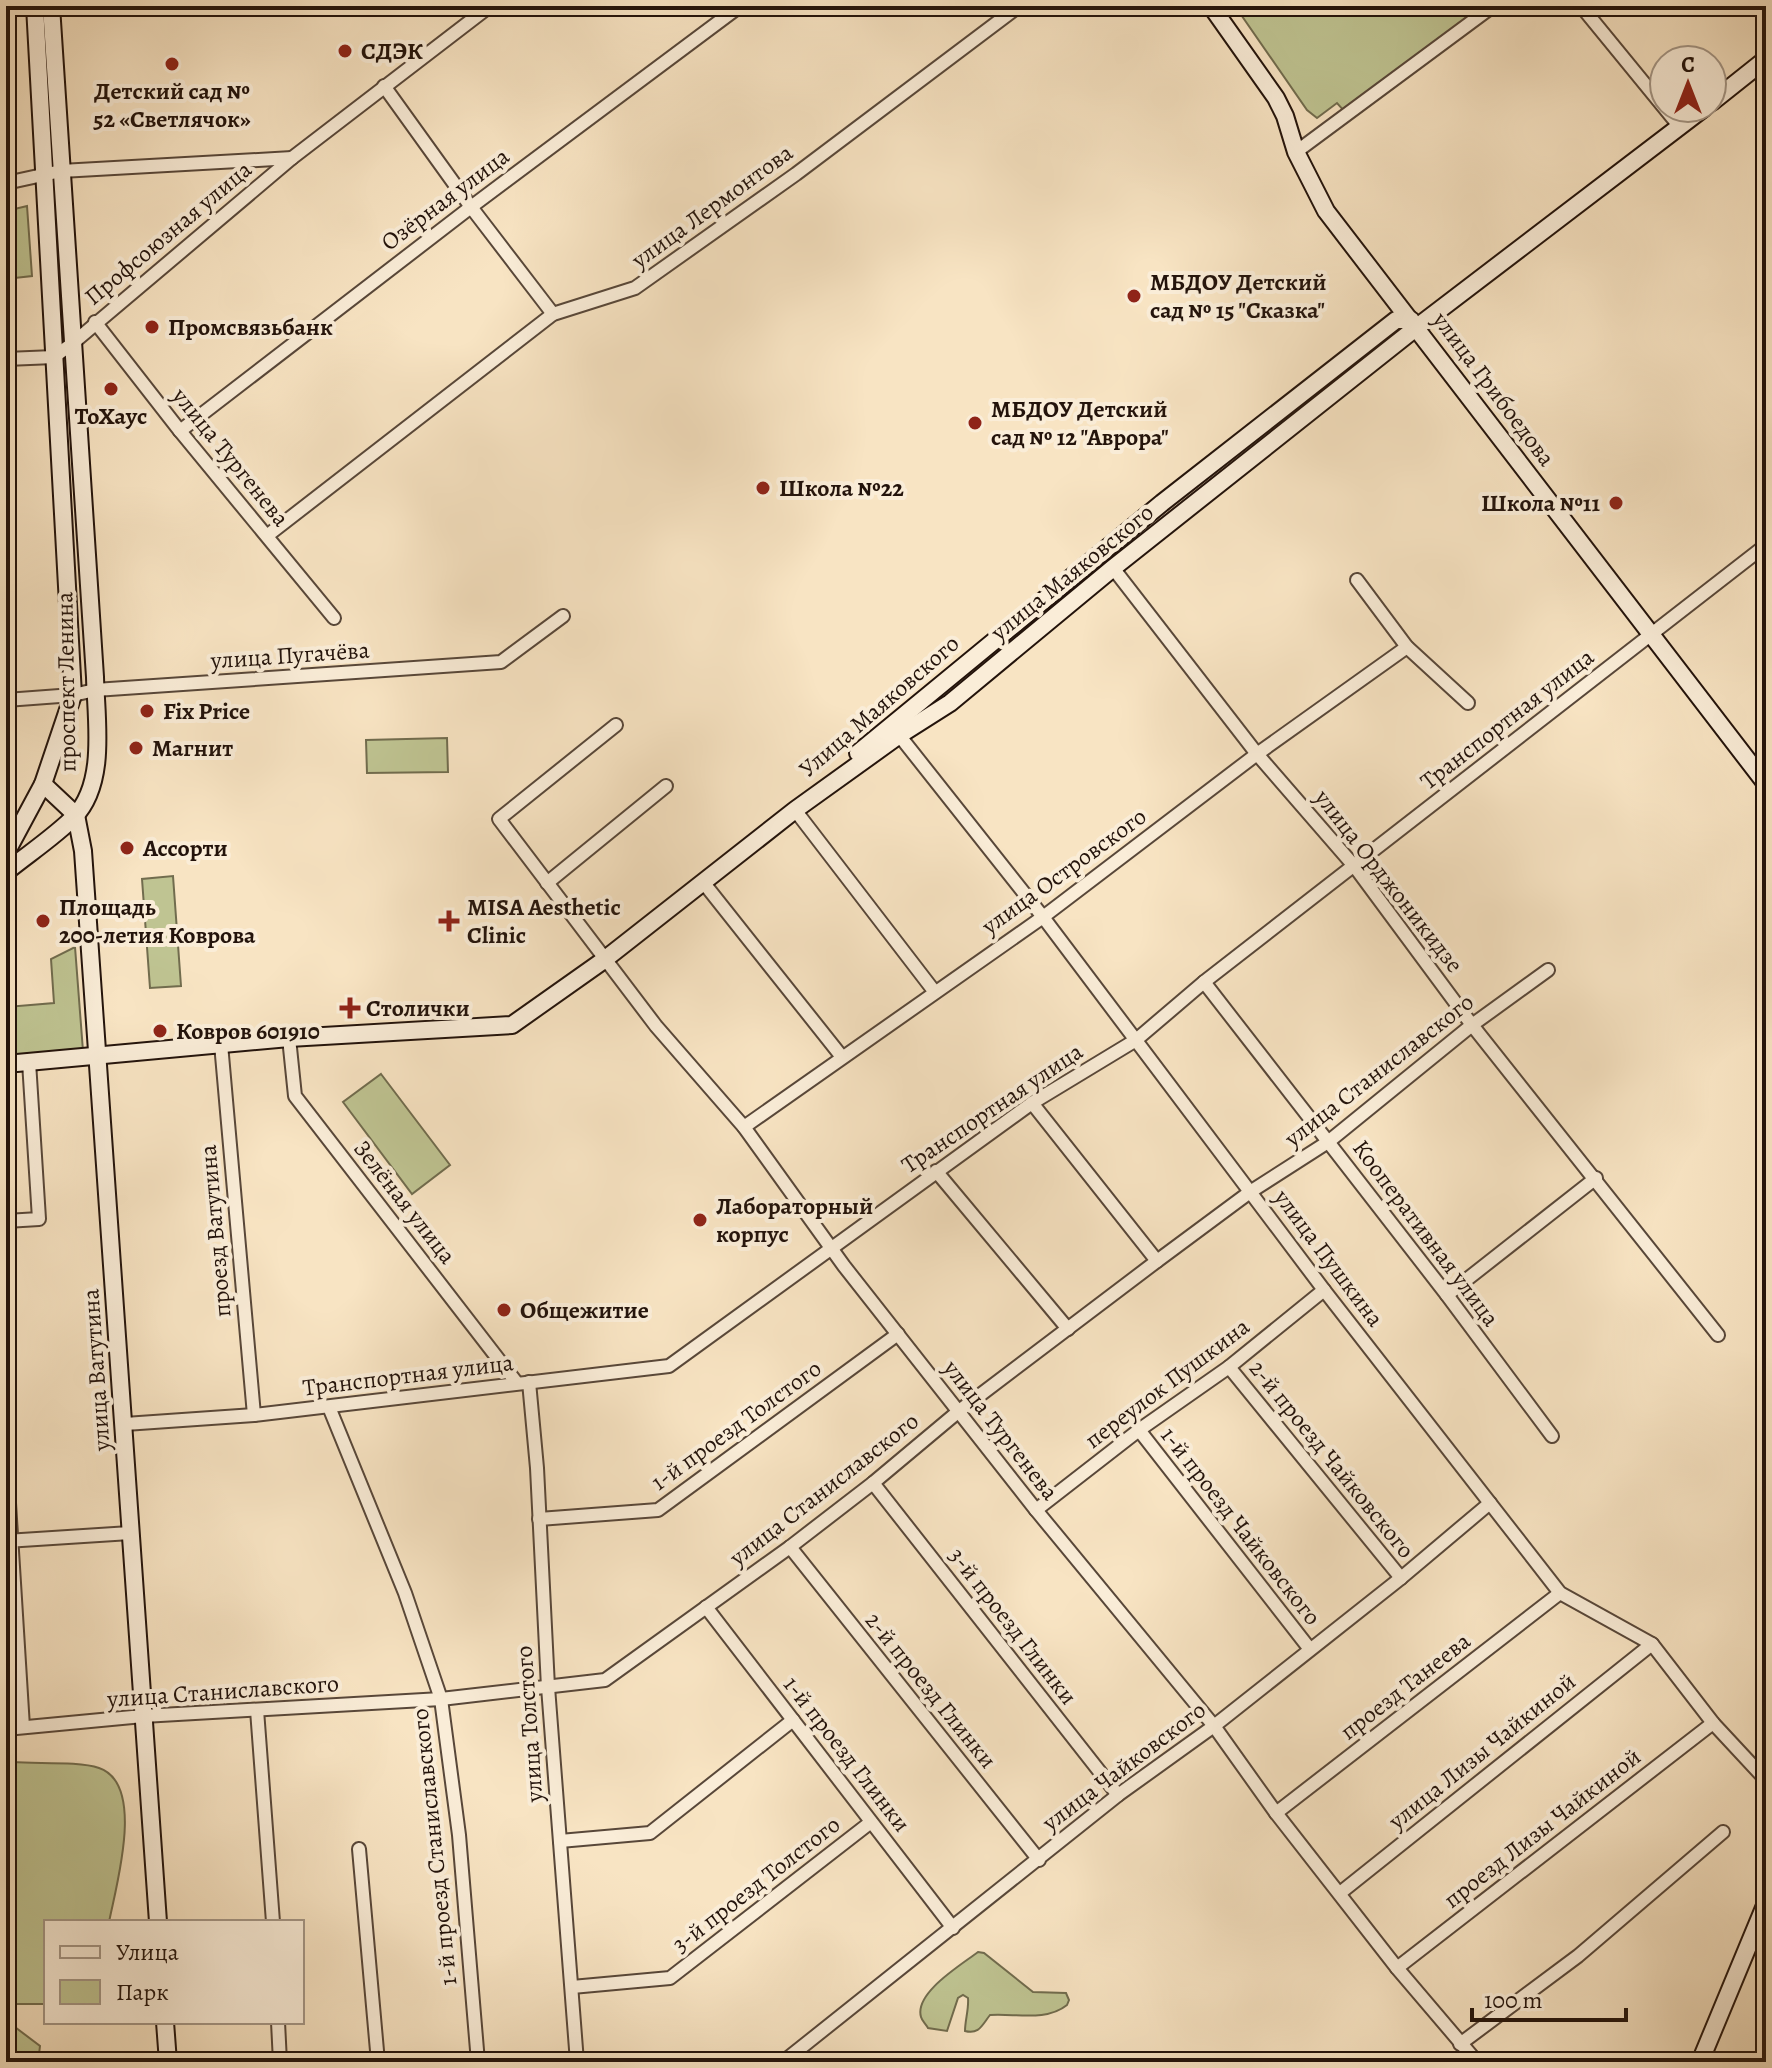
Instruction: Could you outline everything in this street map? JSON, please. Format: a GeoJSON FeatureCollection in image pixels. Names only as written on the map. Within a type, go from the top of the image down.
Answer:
{"type":"FeatureCollection","features":[{"type":"Feature","properties":{"kind":"street","name":"проспект Ленина"},"geometry":{"type":"LineString","coordinates":[[35,6],[73,695],[43,784],[76,815],[96,768],[95,690],[51,6]]}},
{"type":"Feature","properties":{"kind":"street","name":"Профсоюзная улица"},"geometry":{"type":"LineString","coordinates":[[54,357],[292,158],[490,6]]}},
{"type":"Feature","properties":{"kind":"street","name":"Озёрная улица"},"geometry":{"type":"LineString","coordinates":[[180,431],[471,207],[740,6]]}},
{"type":"Feature","properties":{"kind":"street","name":"улица Лермонтова"},"geometry":{"type":"LineString","coordinates":[[268,535],[553,314],[635,288],[796,174],[1019,6]]}},
{"type":"Feature","properties":{"kind":"street","name":"улица Грибоедова"},"geometry":{"type":"LineString","coordinates":[[1211,6],[1276,98],[1296,152],[1326,211],[1766,784]]}},
{"type":"Feature","properties":{"kind":"street"},"geometry":{"type":"LineString","coordinates":[[1296,152],[1493,6]]}},
{"type":"Feature","properties":{"kind":"street"},"geometry":{"type":"LineString","coordinates":[[1581,6],[1680,127]]}},
{"type":"Feature","properties":{"kind":"street"},"geometry":{"type":"LineString","coordinates":[[1728,89],[1766,59]]}},
{"type":"Feature","properties":{"kind":"street"},"geometry":{"type":"LineString","coordinates":[[384,86],[553,314]]}},
{"type":"Feature","properties":{"kind":"street","name":"улица Маяковского"},"geometry":{"type":"LineString","coordinates":[[6,1064],[289,1038],[512,1025],[604,960],[894,730],[950,703],[1414,323],[1684,124]]}},
{"type":"Feature","properties":{"kind":"street"},"geometry":{"type":"LineString","coordinates":[[6,183],[61,171],[292,158]]}},
{"type":"Feature","properties":{"kind":"street","name":"Улица Маяковского"},"geometry":{"type":"LineString","coordinates":[[894,730],[1150,512],[1396,320],[1414,323]]}},
{"type":"Feature","properties":{"kind":"street","name":"улица Тургенева"},"geometry":{"type":"LineString","coordinates":[[95,322],[334,618]]}},
{"type":"Feature","properties":{"kind":"street"},"geometry":{"type":"LineString","coordinates":[[6,359],[54,357]]}},
{"type":"Feature","properties":{"kind":"street","name":"Транспортная улица"},"geometry":{"type":"LineString","coordinates":[[125,1424],[254,1415],[669,1366],[1032,1103],[1136,1040],[1204,982],[1766,545]]}},
{"type":"Feature","properties":{"kind":"street","name":"улица Орджоникидзе"},"geometry":{"type":"LineString","coordinates":[[1113,568],[1257,754],[1355,867],[1472,1025],[1718,1335]]}},
{"type":"Feature","properties":{"kind":"street"},"geometry":{"type":"LineString","coordinates":[[1357,580],[1407,647],[1468,703]]}},
{"type":"Feature","properties":{"kind":"street","name":"улица Пугачёва"},"geometry":{"type":"LineString","coordinates":[[6,700],[73,695],[95,690],[501,662],[563,616]]}},
{"type":"Feature","properties":{"kind":"street","name":"улица Островского"},"geometry":{"type":"LineString","coordinates":[[744,1127],[1043,917],[1257,754],[1407,647]]}},
{"type":"Feature","properties":{"kind":"street","name":"улица Тургенева"},"geometry":{"type":"LineString","coordinates":[[616,725],[499,819],[656,1026],[744,1127],[831,1247],[1036,1510],[1214,1726],[1276,1813],[1397,1968],[1477,2062]]}},
{"type":"Feature","properties":{"kind":"street","name":"улица Пушкина"},"geometry":{"type":"LineString","coordinates":[[894,730],[1043,917],[1324,1290],[1560,1593],[1652,1644],[1713,1723],[1766,1780]]}},
{"type":"Feature","properties":{"kind":"street"},"geometry":{"type":"LineString","coordinates":[[6,853],[43,784]]}},
{"type":"Feature","properties":{"kind":"street"},"geometry":{"type":"LineString","coordinates":[[547,883],[666,786]]}},
{"type":"Feature","properties":{"kind":"street"},"geometry":{"type":"LineString","coordinates":[[795,810],[934,991]]}},
{"type":"Feature","properties":{"kind":"street"},"geometry":{"type":"LineString","coordinates":[[6,872],[76,815]]}},
{"type":"Feature","properties":{"kind":"street","name":"улица Ватутина"},"geometry":{"type":"LineString","coordinates":[[76,815],[83,851],[158,1920]]}},
{"type":"Feature","properties":{"kind":"street"},"geometry":{"type":"LineString","coordinates":[[703,882],[842,1057]]}},
{"type":"Feature","properties":{"kind":"street","name":"улица Станиславского"},"geometry":{"type":"LineString","coordinates":[[6,1729],[143,1716],[441,1699],[605,1680],[790,1547],[959,1411],[1157,1261],[1250,1192],[1328,1142],[1472,1025],[1548,970]]}},
{"type":"Feature","properties":{"kind":"street","name":"Кооперативная улица"},"geometry":{"type":"LineString","coordinates":[[1204,982],[1447,1295],[1552,1436]]}},
{"type":"Feature","properties":{"kind":"street","name":"Зелёная улица"},"geometry":{"type":"LineString","coordinates":[[289,1038],[295,1096],[522,1382]]}},
{"type":"Feature","properties":{"kind":"street","name":"проезд Ватутина"},"geometry":{"type":"LineString","coordinates":[[221,1044],[254,1415]]}},
{"type":"Feature","properties":{"kind":"street"},"geometry":{"type":"LineString","coordinates":[[6,1221],[39,1219],[29,1062]]}},
{"type":"Feature","properties":{"kind":"street"},"geometry":{"type":"LineString","coordinates":[[1032,1103],[1157,1261]]}},
{"type":"Feature","properties":{"kind":"street"},"geometry":{"type":"LineString","coordinates":[[936,1171],[1068,1329]]}},
{"type":"Feature","properties":{"kind":"street"},"geometry":{"type":"LineString","coordinates":[[1447,1295],[1596,1178]]}},
{"type":"Feature","properties":{"kind":"street","name":"переулок Пушкина"},"geometry":{"type":"LineString","coordinates":[[1036,1510],[1139,1430],[1229,1367],[1324,1290]]}},
{"type":"Feature","properties":{"kind":"street","name":"1-й проезд Толстого"},"geometry":{"type":"LineString","coordinates":[[539,1519],[658,1510],[898,1334]]}},
{"type":"Feature","properties":{"kind":"street","name":"2-й проезд Чайковского"},"geometry":{"type":"LineString","coordinates":[[1229,1367],[1401,1578]]}},
{"type":"Feature","properties":{"kind":"street","name":"улица Толстого"},"geometry":{"type":"LineString","coordinates":[[522,1382],[539,1519],[548,1687],[577,2062]]}},
{"type":"Feature","properties":{"kind":"street","name":"1-й проезд Станиславского"},"geometry":{"type":"LineString","coordinates":[[329,1407],[405,1593],[441,1699],[459,1835],[478,2062]]}},
{"type":"Feature","properties":{"kind":"street","name":"1-й проезд Чайковского"},"geometry":{"type":"LineString","coordinates":[[1139,1430],[1309,1648]]}},
{"type":"Feature","properties":{"kind":"street"},"geometry":{"type":"LineString","coordinates":[[6,1455],[8,1540],[23,1727]]}},
{"type":"Feature","properties":{"kind":"street","name":"3-й проезд Глинки"},"geometry":{"type":"LineString","coordinates":[[873,1483],[1118,1795]]}},
{"type":"Feature","properties":{"kind":"street","name":"улица Чайковского"},"geometry":{"type":"LineString","coordinates":[[783,2062],[1118,1795],[1214,1726],[1401,1578],[1490,1503]]}},
{"type":"Feature","properties":{"kind":"street"},"geometry":{"type":"LineString","coordinates":[[8,1540],[130,1533]]}},
{"type":"Feature","properties":{"kind":"street","name":"2-й проезд Глинки"},"geometry":{"type":"LineString","coordinates":[[790,1547],[1039,1860]]}},
{"type":"Feature","properties":{"kind":"street","name":"проезд Танеева"},"geometry":{"type":"LineString","coordinates":[[1276,1813],[1560,1593]]}},
{"type":"Feature","properties":{"kind":"street","name":"1-й проезд Глинки"},"geometry":{"type":"LineString","coordinates":[[706,1607],[953,1928]]}},
{"type":"Feature","properties":{"kind":"street","name":"улица Лизы Чайкиной"},"geometry":{"type":"LineString","coordinates":[[1340,1893],[1652,1644]]}},
{"type":"Feature","properties":{"kind":"street"},"geometry":{"type":"LineString","coordinates":[[257,1710],[273,1920]]}},
{"type":"Feature","properties":{"kind":"street"},"geometry":{"type":"LineString","coordinates":[[560,1841],[650,1833],[793,1720]]}},
{"type":"Feature","properties":{"kind":"street","name":"проезд Лизы Чайкиной"},"geometry":{"type":"LineString","coordinates":[[1397,1968],[1713,1723]]}},
{"type":"Feature","properties":{"kind":"street","name":"3-й проезд Толстого"},"geometry":{"type":"LineString","coordinates":[[572,1987],[670,1978],[871,1822]]}},
{"type":"Feature","properties":{"kind":"street"},"geometry":{"type":"LineString","coordinates":[[1460,2044],[1578,1956],[1723,1832]]}},
{"type":"Feature","properties":{"kind":"street"},"geometry":{"type":"LineString","coordinates":[[359,1849],[378,2062]]}},
{"type":"Feature","properties":{"kind":"street"},"geometry":{"type":"LineString","coordinates":[[1700,2062],[1766,1903]]}},
{"type":"Feature","properties":{"kind":"street"},"geometry":{"type":"LineString","coordinates":[[165,2024],[168,2062]]}},
{"type":"Feature","properties":{"kind":"street"},"geometry":{"type":"LineString","coordinates":[[278,2024],[280,2062]]}},
{"type":"Feature","properties":{"kind":"green space"},"geometry":{"type":"Polygon","coordinates":[[[1235,6],[1484,6],[1345,112],[1337,103],[1317,118],[1307,110],[1235,6]]]}},
{"type":"Feature","properties":{"kind":"green space"},"geometry":{"type":"Polygon","coordinates":[[[27,206],[32,276],[6,279],[6,211],[27,206]]]}},
{"type":"Feature","properties":{"kind":"green space"},"geometry":{"type":"Polygon","coordinates":[[[447,738],[448,772],[367,773],[366,740],[447,738]]]}},
{"type":"Feature","properties":{"kind":"green space"},"geometry":{"type":"Polygon","coordinates":[[[173,876],[181,986],[150,988],[142,879],[173,876]]]}},
{"type":"Feature","properties":{"kind":"green space"},"geometry":{"type":"Polygon","coordinates":[[[75,947],[83,1051],[6,1057],[6,996],[7,1007],[54,1003],[51,959],[75,947]]]}},
{"type":"Feature","properties":{"kind":"green space"},"geometry":{"type":"Polygon","coordinates":[[[381,1074],[450,1165],[412,1194],[343,1102],[381,1074]]]}},
{"type":"Feature","properties":{"kind":"green space"},"geometry":{"type":"Polygon","coordinates":[[[13,1762],[99,1768],[113,1778],[121,1794],[125,1814],[121,1862],[109,1920],[44,1920],[44,2004],[16,2004],[6,2008],[6,1765],[13,1762]]]}},
{"type":"Feature","properties":{"kind":"green space"},"geometry":{"type":"Polygon","coordinates":[[[978,1952],[984,1953],[1033,1992],[1066,1993],[1069,2000],[1067,2005],[1040,2015],[990,2015],[980,2028],[970,2032],[965,2031],[968,1998],[963,1995],[958,1998],[947,2031],[928,2028],[921,2017],[921,2008],[931,1989],[978,1952]]]}},
{"type":"Feature","properties":{"kind":"green space"},"geometry":{"type":"Polygon","coordinates":[[[6,2017],[40,2046],[38,2062],[6,2062],[6,2017]]]}},
{"type":"Feature","properties":{"kind":"place","name":"СДЭК"},"geometry":{"type":"Point","coordinates":[345,51]}},
{"type":"Feature","properties":{"kind":"place","name":"Детский сад № 52 «Светлячок»"},"geometry":{"type":"Point","coordinates":[172,64]}},
{"type":"Feature","properties":{"kind":"place","name":"МБДОУ Детский сад № 15 \"Сказка\""},"geometry":{"type":"Point","coordinates":[1134,296]}},
{"type":"Feature","properties":{"kind":"place","name":"Промсвязьбанк"},"geometry":{"type":"Point","coordinates":[152,327]}},
{"type":"Feature","properties":{"kind":"place","name":"ТоХаус"},"geometry":{"type":"Point","coordinates":[111,389]}},
{"type":"Feature","properties":{"kind":"place","name":"МБДОУ Детский сад № 12 \"Аврора\""},"geometry":{"type":"Point","coordinates":[975,423]}},
{"type":"Feature","properties":{"kind":"place","name":"Школа №22"},"geometry":{"type":"Point","coordinates":[763,488]}},
{"type":"Feature","properties":{"kind":"place","name":"Школа №11"},"geometry":{"type":"Point","coordinates":[1616,503]}},
{"type":"Feature","properties":{"kind":"place","name":"Fix Price"},"geometry":{"type":"Point","coordinates":[147,711]}},
{"type":"Feature","properties":{"kind":"place","name":"Магнит"},"geometry":{"type":"Point","coordinates":[136,748]}},
{"type":"Feature","properties":{"kind":"place","name":"Ассорти"},"geometry":{"type":"Point","coordinates":[127,848]}},
{"type":"Feature","properties":{"kind":"place","name":"Площадь 200-летия Коврова"},"geometry":{"type":"Point","coordinates":[43,921]}},
{"type":"Feature","properties":{"kind":"place","name":"MISA Aesthetic Clinic"},"geometry":{"type":"Point","coordinates":[449,921]}},
{"type":"Feature","properties":{"kind":"place","name":"Столички"},"geometry":{"type":"Point","coordinates":[350,1008]}},
{"type":"Feature","properties":{"kind":"place","name":"Ковров 601910"},"geometry":{"type":"Point","coordinates":[160,1031]}},
{"type":"Feature","properties":{"kind":"place","name":"Лабораторный корпус"},"geometry":{"type":"Point","coordinates":[700,1220]}},
{"type":"Feature","properties":{"kind":"place","name":"Общежитие"},"geometry":{"type":"Point","coordinates":[504,1310]}}]}
